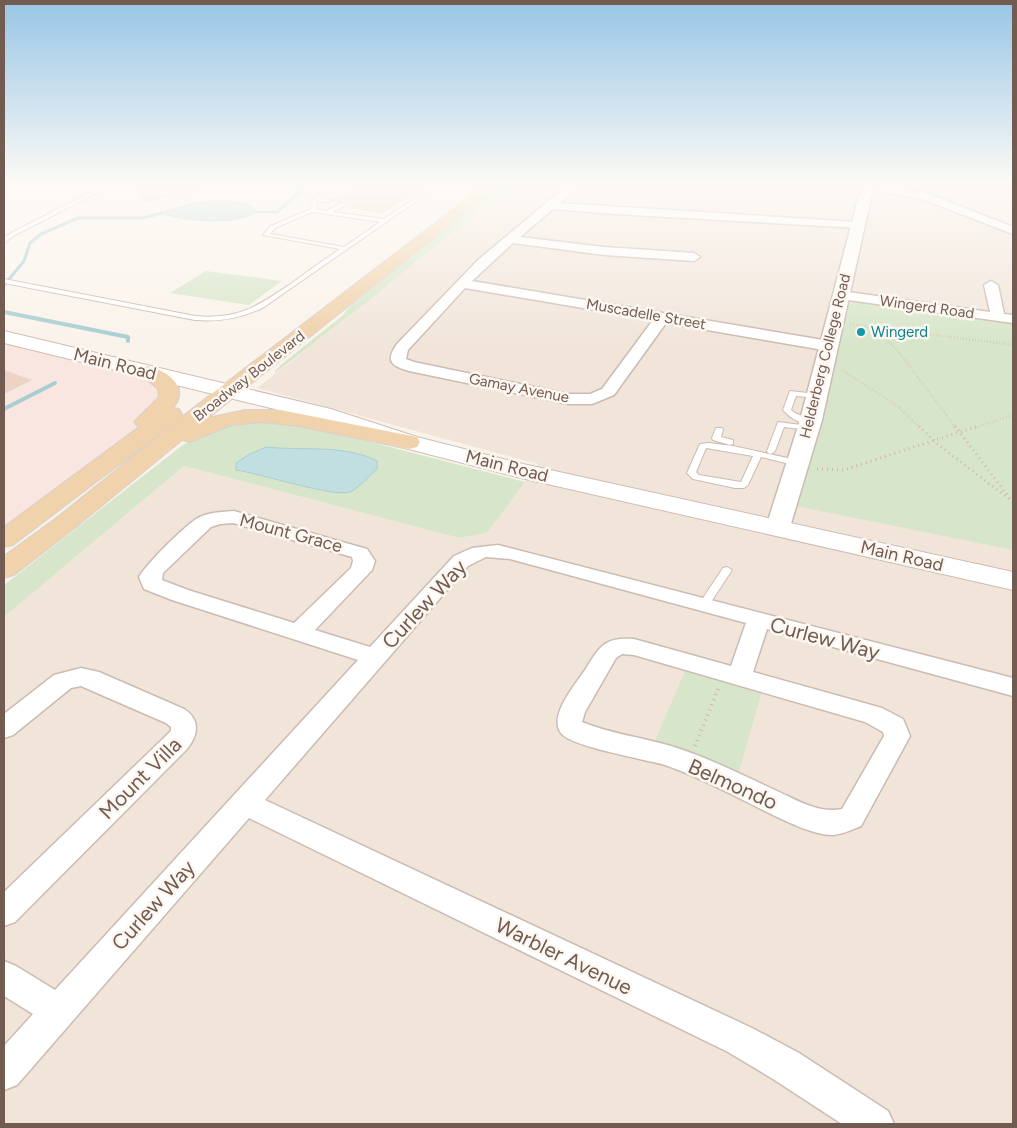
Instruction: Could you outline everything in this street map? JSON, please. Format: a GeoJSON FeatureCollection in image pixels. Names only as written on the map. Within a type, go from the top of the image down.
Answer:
{"type":"FeatureCollection","features":[{"type":"Feature","properties":{"kind":"main road"},"geometry":{"type":"LineString","coordinates":[[329,293],[405,237]]}},
{"type":"Feature","properties":{"kind":"main road","name":"Broadway Boulevard"},"geometry":{"type":"LineString","coordinates":[[4,539],[31,518],[226,383],[423,237]]}},
{"type":"Feature","properties":{"kind":"main road","name":"Broadway Boulevard"},"geometry":{"type":"LineString","coordinates":[[4,569],[68,521],[226,383],[283,328]]}},
{"type":"Feature","properties":{"kind":"main road","name":"Main Road"},"geometry":{"type":"LineString","coordinates":[[5,335],[226,383],[408,442],[521,471],[1013,563]]}},
{"type":"Feature","properties":{"kind":"main road","name":"Main Road"},"geometry":{"type":"LineString","coordinates":[[5,335],[148,372],[323,399],[479,443],[1013,582]]}},
{"type":"Feature","properties":{"kind":"main road"},"geometry":{"type":"LineString","coordinates":[[31,518],[107,451],[168,402],[171,392],[168,385],[148,372]]}},
{"type":"Feature","properties":{"kind":"main road"},"geometry":{"type":"LineString","coordinates":[[68,521],[190,434],[203,427],[236,417],[280,415],[408,442]]}},
{"type":"Feature","properties":{"kind":"street"},"geometry":{"type":"LineString","coordinates":[[463,284],[482,263],[513,237]]}},
{"type":"Feature","properties":{"kind":"street","name":"Helderberg College Road"},"geometry":{"type":"LineString","coordinates":[[780,520],[817,396],[855,237]]}},
{"type":"Feature","properties":{"kind":"street"},"geometry":{"type":"LineString","coordinates":[[509,240],[585,249],[694,257]]}},
{"type":"Feature","properties":{"kind":"street","name":"Muscadelle Street"},"geometry":{"type":"LineString","coordinates":[[463,284],[663,317],[827,353]]}},
{"type":"Feature","properties":{"kind":"street","name":"Gamay Avenue"},"geometry":{"type":"LineString","coordinates":[[463,284],[402,347],[398,353],[398,361],[409,366],[568,399],[592,399],[608,392],[663,317]]}},
{"type":"Feature","properties":{"kind":"street"},"geometry":{"type":"LineString","coordinates":[[991,285],[998,317]]}},
{"type":"Feature","properties":{"kind":"street","name":"Wingerd Road"},"geometry":{"type":"LineString","coordinates":[[841,295],[1013,319]]}},
{"type":"Feature","properties":{"kind":"street","name":"Mount Grace"},"geometry":{"type":"LineString","coordinates":[[299,632],[361,570],[364,561],[360,553],[234,517],[222,517],[204,523],[155,569],[150,577],[152,584],[156,587],[376,657]]}},
{"type":"Feature","properties":{"kind":"street","name":"Curlew Way"},"geometry":{"type":"LineString","coordinates":[[4,1072],[461,561],[484,550],[512,553],[703,606],[1013,687]]}},
{"type":"Feature","properties":{"kind":"street"},"geometry":{"type":"LineString","coordinates":[[732,675],[758,620]]}},
{"type":"Feature","properties":{"kind":"street","name":"Belmondo"},"geometry":{"type":"LineString","coordinates":[[618,646],[634,647],[732,675],[873,716],[894,726],[897,736],[855,813],[851,818],[842,822],[818,821],[688,763],[669,756],[579,733],[571,728],[569,716],[608,652],[618,646]]}},
{"type":"Feature","properties":{"kind":"street","name":"Mount Villa"},"geometry":{"type":"LineString","coordinates":[[4,728],[63,681],[81,677],[90,678],[175,716],[185,726],[185,732],[178,742],[4,912]]}},
{"type":"Feature","properties":{"kind":"street","name":"Warbler Avenue"},"geometry":{"type":"LineString","coordinates":[[245,803],[740,1040],[786,1066],[875,1124]]}},
{"type":"Feature","properties":{"kind":"street"},"geometry":{"type":"LineString","coordinates":[[4,977],[58,1011]]}},
{"type":"Feature","properties":{"kind":"lane"},"geometry":{"type":"LineString","coordinates":[[276,237],[343,248]]}},
{"type":"Feature","properties":{"kind":"lane"},"geometry":{"type":"LineString","coordinates":[[4,281],[195,318],[221,319],[241,316],[262,306],[360,237]]}},
{"type":"Feature","properties":{"kind":"lane"},"geometry":{"type":"LineString","coordinates":[[809,425],[788,410],[793,393],[817,396]]}},
{"type":"Feature","properties":{"kind":"lane"},"geometry":{"type":"LineString","coordinates":[[771,451],[781,424],[809,425]]}},
{"type":"Feature","properties":{"kind":"lane"},"geometry":{"type":"LineString","coordinates":[[720,430],[715,438],[771,451],[798,463]]}},
{"type":"Feature","properties":{"kind":"lane"},"geometry":{"type":"LineString","coordinates":[[758,455],[744,485],[696,477],[690,473],[705,444],[798,463]]}},
{"type":"Feature","properties":{"kind":"lane"},"geometry":{"type":"LineString","coordinates":[[703,606],[727,570]]}},
{"type":"Feature","properties":{"kind":"path"},"geometry":{"type":"LineString","coordinates":[[834,322],[1013,345]]}},
{"type":"Feature","properties":{"kind":"path"},"geometry":{"type":"LineString","coordinates":[[873,327],[899,352],[1012,501]]}},
{"type":"Feature","properties":{"kind":"path"},"geometry":{"type":"LineString","coordinates":[[827,353],[899,407],[935,442],[1012,501]]}},
{"type":"Feature","properties":{"kind":"path"},"geometry":{"type":"LineString","coordinates":[[798,463],[844,470],[935,442],[1013,415]]}},
{"type":"Feature","properties":{"kind":"path"},"geometry":{"type":"LineString","coordinates":[[688,763],[732,675]]}},
{"type":"Feature","properties":{"kind":"shaded area"},"geometry":{"type":"Polygon","coordinates":[[[447,237],[1013,237],[1013,1124],[4,1124],[4,617],[184,466],[459,538],[487,533],[538,464],[257,388],[447,237]]]}},
{"type":"Feature","properties":{"kind":"shaded area"},"geometry":{"type":"Polygon","coordinates":[[[4,338],[147,373],[161,379],[162,407],[4,536],[4,338]]]}},
{"type":"Feature","properties":{"kind":"green space"},"geometry":{"type":"Polygon","coordinates":[[[437,237],[447,237],[275,373],[282,364],[342,316],[349,307],[437,237]]]}},
{"type":"Feature","properties":{"kind":"green space"},"geometry":{"type":"Polygon","coordinates":[[[206,271],[282,281],[249,305],[170,293],[206,271]]]}},
{"type":"Feature","properties":{"kind":"green space"},"geometry":{"type":"Polygon","coordinates":[[[859,301],[1013,323],[1013,550],[786,504],[848,305],[859,301]]]}},
{"type":"Feature","properties":{"kind":"green space"},"geometry":{"type":"Polygon","coordinates":[[[242,420],[293,422],[525,482],[487,533],[459,538],[184,466],[4,617],[4,585],[180,447],[194,438],[242,420]]]}},
{"type":"Feature","properties":{"kind":"green space"},"geometry":{"type":"Polygon","coordinates":[[[687,666],[763,688],[738,775],[654,743],[687,666]]]}},
{"type":"Feature","properties":{"kind":"water"},"geometry":{"type":"Polygon","coordinates":[[[266,447],[351,452],[377,461],[377,469],[354,490],[342,493],[329,492],[236,470],[236,463],[266,447]]]}},
{"type":"Feature","properties":{"kind":"building"},"geometry":{"type":"Polygon","coordinates":[[[4,370],[32,380],[4,394],[4,370]]]}},
{"type":"Feature","properties":{"kind":"waterway"},"geometry":{"type":"LineString","coordinates":[[4,285],[24,261],[30,243],[38,237]]}},
{"type":"Feature","properties":{"kind":"waterway"},"geometry":{"type":"LineString","coordinates":[[4,312],[128,337],[128,341]]}},
{"type":"Feature","properties":{"kind":"waterway"},"geometry":{"type":"LineString","coordinates":[[4,409],[55,383]]}},
{"type":"Feature","properties":{"kind":"place","name":"Wingerd"},"geometry":{"type":"Point","coordinates":[861,332]}}]}
